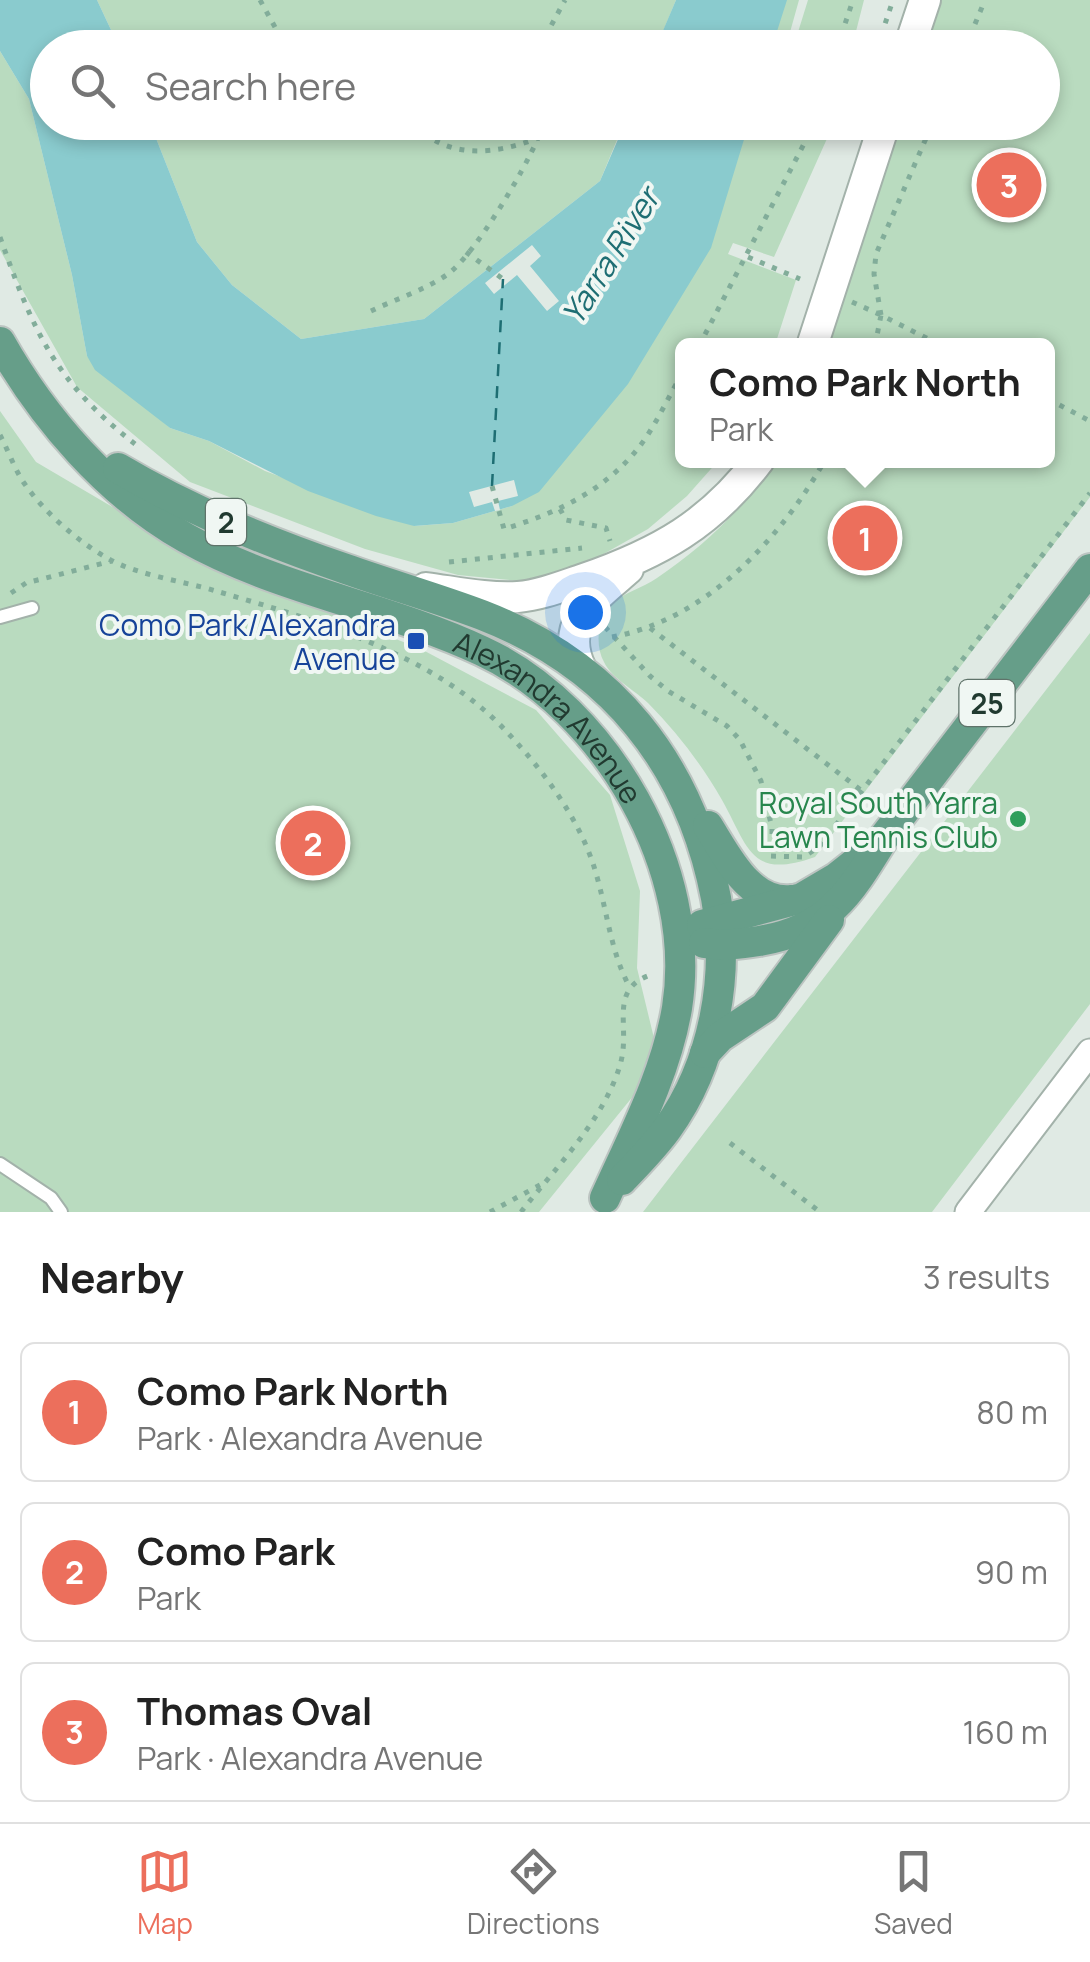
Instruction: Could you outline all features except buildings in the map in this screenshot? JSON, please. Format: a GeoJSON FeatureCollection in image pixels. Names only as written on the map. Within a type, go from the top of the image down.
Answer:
{"type":"FeatureCollection","features":[{"type":"Feature","properties":{"kind":"main road","name":"Alexandra Avenue"},"geometry":{"type":"LineString","coordinates":[[0,342],[42,407],[69,438],[118,488],[188,539],[268,575],[486,652],[558,704],[595,740],[645,818],[666,878],[677,937],[680,982],[671,1032],[643,1113],[600,1205]]}},
{"type":"Feature","properties":{"kind":"main road","name":"Alexandra Avenue"},"geometry":{"type":"LineString","coordinates":[[69,438],[150,487],[281,546],[513,628],[581,669],[649,737],[678,782],[704,850],[720,932],[718,996],[704,1055],[690,1092],[668,1128],[600,1205]]}},
{"type":"Feature","properties":{"kind":"main road","name":"25"},"geometry":{"type":"LineString","coordinates":[[720,932],[772,939],[814,925],[852,889],[885,836],[1090,570]]}},
{"type":"Feature","properties":{"kind":"main road","name":"2"},"geometry":{"type":"LineString","coordinates":[[678,782],[748,883],[776,900],[802,898]]}},
{"type":"Feature","properties":{"kind":"main road","name":"25"},"geometry":{"type":"LineString","coordinates":[[720,932],[802,898],[844,873],[885,836]]}},
{"type":"Feature","properties":{"kind":"main road"},"geometry":{"type":"LineString","coordinates":[[704,1055],[720,1037],[768,1004],[852,889]]}},
{"type":"Feature","properties":{"kind":"main road"},"geometry":{"type":"LineString","coordinates":[[677,937],[720,932]]}},
{"type":"Feature","properties":{"kind":"street"},"geometry":{"type":"LineString","coordinates":[[915,30],[925,0]]}},
{"type":"Feature","properties":{"kind":"street"},"geometry":{"type":"LineString","coordinates":[[815,338],[878,140]]}},
{"type":"Feature","properties":{"kind":"street","name":"Alexandra Avenue"},"geometry":{"type":"LineString","coordinates":[[393,584],[490,596],[542,593],[632,549],[690,530],[713,512],[752,468]]}},
{"type":"Feature","properties":{"kind":"street","name":"Alexandra Avenue"},"geometry":{"type":"LineString","coordinates":[[581,669],[573,644],[581,616],[632,549]]}},
{"type":"Feature","properties":{"kind":"street"},"geometry":{"type":"LineString","coordinates":[[968,1212],[1090,1052]]}},
{"type":"Feature","properties":{"kind":"lane"},"geometry":{"type":"LineString","coordinates":[[6,615],[32,608]]}},
{"type":"Feature","properties":{"kind":"lane"},"geometry":{"type":"LineString","coordinates":[[0,1164],[51,1198],[61,1212]]}},
{"type":"Feature","properties":{"kind":"path"},"geometry":{"type":"LineString","coordinates":[[260,0],[276,30]]}},
{"type":"Feature","properties":{"kind":"path"},"geometry":{"type":"LineString","coordinates":[[549,30],[565,0]]}},
{"type":"Feature","properties":{"kind":"path"},"geometry":{"type":"LineString","coordinates":[[844,30],[854,0]]}},
{"type":"Feature","properties":{"kind":"path"},"geometry":{"type":"LineString","coordinates":[[883,30],[893,0]]}},
{"type":"Feature","properties":{"kind":"path"},"geometry":{"type":"LineString","coordinates":[[972,30],[985,0]]}},
{"type":"Feature","properties":{"kind":"path"},"geometry":{"type":"LineString","coordinates":[[432,140],[450,149],[504,151],[533,140]]}},
{"type":"Feature","properties":{"kind":"path"},"geometry":{"type":"LineString","coordinates":[[371,311],[450,273],[490,222],[537,140]]}},
{"type":"Feature","properties":{"kind":"path"},"geometry":{"type":"LineString","coordinates":[[703,338],[803,140]]}},
{"type":"Feature","properties":{"kind":"path"},"geometry":{"type":"LineString","coordinates":[[876,338],[881,314],[874,274],[876,254],[924,140]]}},
{"type":"Feature","properties":{"kind":"path"},"geometry":{"type":"LineString","coordinates":[[0,237],[46,351],[87,402],[144,451]]}},
{"type":"Feature","properties":{"kind":"path"},"geometry":{"type":"LineString","coordinates":[[466,252],[503,279]]}},
{"type":"Feature","properties":{"kind":"path"},"geometry":{"type":"LineString","coordinates":[[747,256],[800,279]]}},
{"type":"Feature","properties":{"kind":"path"},"geometry":{"type":"LineString","coordinates":[[847,296],[853,303],[927,338]]}},
{"type":"Feature","properties":{"kind":"path"},"geometry":{"type":"LineString","coordinates":[[492,486],[504,529],[560,509],[615,474],[647,436],[675,386]]}},
{"type":"Feature","properties":{"kind":"path"},"geometry":{"type":"LineString","coordinates":[[1055,404],[1090,421]]}},
{"type":"Feature","properties":{"kind":"path"},"geometry":{"type":"LineString","coordinates":[[0,435],[23,482],[64,528],[112,561],[220,592],[368,642],[423,669],[504,728],[544,775],[570,816],[594,867],[618,965],[628,986]]}},
{"type":"Feature","properties":{"kind":"path"},"geometry":{"type":"LineString","coordinates":[[612,636],[650,628],[698,603],[750,559],[781,526],[820,468]]}},
{"type":"Feature","properties":{"kind":"path"},"geometry":{"type":"LineString","coordinates":[[771,856],[803,857],[819,847],[1090,493]]}},
{"type":"Feature","properties":{"kind":"path"},"geometry":{"type":"LineString","coordinates":[[560,509],[566,520],[606,528],[610,544]]}},
{"type":"Feature","properties":{"kind":"path"},"geometry":{"type":"LineString","coordinates":[[599,546],[632,549]]}},
{"type":"Feature","properties":{"kind":"path"},"geometry":{"type":"LineString","coordinates":[[446,562],[588,548]]}},
{"type":"Feature","properties":{"kind":"path"},"geometry":{"type":"LineString","coordinates":[[6,615],[11,592],[26,583],[112,561]]}},
{"type":"Feature","properties":{"kind":"path"},"geometry":{"type":"LineString","coordinates":[[600,616],[612,636],[668,691],[726,726],[740,740],[761,781],[772,828],[768,865]]}},
{"type":"Feature","properties":{"kind":"path"},"geometry":{"type":"LineString","coordinates":[[650,628],[862,791]]}},
{"type":"Feature","properties":{"kind":"path"},"geometry":{"type":"LineString","coordinates":[[520,1212],[606,1096],[620,1066],[628,986],[636,979],[661,972]]}},
{"type":"Feature","properties":{"kind":"path"},"geometry":{"type":"LineString","coordinates":[[730,1143],[820,1212]]}},
{"type":"Feature","properties":{"kind":"path"},"geometry":{"type":"LineString","coordinates":[[490,1212],[543,1183]]}},
{"type":"Feature","properties":{"kind":"green space"},"geometry":{"type":"Polygon","coordinates":[[[97,0],[676,0],[664,30],[111,30],[97,0]]]}},
{"type":"Feature","properties":{"kind":"green space"},"geometry":{"type":"Polygon","coordinates":[[[777,0],[799,0],[791,30],[760,30],[777,0]]]}},
{"type":"Feature","properties":{"kind":"green space"},"geometry":{"type":"Polygon","coordinates":[[[808,0],[864,0],[856,30],[799,30],[808,0]]]}},
{"type":"Feature","properties":{"kind":"green space"},"geometry":{"type":"Polygon","coordinates":[[[938,0],[1090,0],[1090,497],[815,857],[777,865],[754,855],[688,749],[648,703],[607,668],[599,648],[600,625],[616,601],[651,582],[707,540],[750,495],[769,468],[1055,468],[1055,338],[827,338],[892,140],[1060,140],[1060,30],[928,30],[938,0]]]}},
{"type":"Feature","properties":{"kind":"green space"},"geometry":{"type":"Polygon","coordinates":[[[0,51],[29,99],[30,140],[39,140],[87,356],[170,428],[209,441],[265,471],[415,526],[453,523],[512,506],[714,140],[826,140],[774,257],[733,243],[728,254],[796,280],[777,338],[675,338],[675,468],[712,468],[687,496],[648,529],[600,556],[519,581],[458,575],[365,549],[190,482],[77,387],[0,250],[0,51]]]}},
{"type":"Feature","properties":{"kind":"green space"},"geometry":{"type":"Polygon","coordinates":[[[157,140],[617,140],[600,181],[424,319],[301,339],[232,285],[197,242],[157,140]]]}},
{"type":"Feature","properties":{"kind":"green space"},"geometry":{"type":"Polygon","coordinates":[[[0,411],[36,462],[172,542],[279,594],[419,648],[536,710],[610,795],[640,891],[637,968],[660,1063],[539,1212],[0,1212],[0,411]]]}},
{"type":"Feature","properties":{"kind":"green space","name":"Royal South Yarra Lawn Tennis Club"},"geometry":{"type":"Polygon","coordinates":[[[1090,633],[1090,1004],[932,1212],[643,1212],[1090,633]]]}},
{"type":"Feature","properties":{"kind":"water"},"geometry":{"type":"Polygon","coordinates":[[[0,0],[97,0],[111,30],[30,30],[30,103],[0,51],[0,0]]]}},
{"type":"Feature","properties":{"kind":"water"},"geometry":{"type":"Polygon","coordinates":[[[676,0],[787,0],[777,30],[663,30],[676,0]]]}},
{"type":"Feature","properties":{"kind":"water","name":"Yarra River"},"geometry":{"type":"Polygon","coordinates":[[[39,140],[157,140],[197,242],[232,285],[301,339],[424,319],[600,181],[618,140],[744,140],[711,248],[628,384],[539,492],[512,506],[453,523],[414,526],[376,516],[308,491],[209,441],[170,428],[95,370],[87,356],[39,140]]]}},
{"type":"Feature","properties":{"kind":"pier"},"geometry":{"type":"Polygon","coordinates":[[[532,245],[541,256],[530,266],[559,301],[547,311],[517,275],[494,294],[485,283],[532,245]]]}},
{"type":"Feature","properties":{"kind":"pier"},"geometry":{"type":"Polygon","coordinates":[[[514,480],[518,496],[498,501],[500,510],[495,511],[492,502],[474,507],[469,492],[514,480]]]}},
{"type":"Feature","properties":{"kind":"ferry route"},"geometry":{"type":"LineString","coordinates":[[492,486],[503,279]]}},
{"type":"Feature","properties":{"kind":"place","name":"Thomas Oval"},"geometry":{"type":"Point","coordinates":[1009,185]}},
{"type":"Feature","properties":{"kind":"place","name":"Como Park North"},"geometry":{"type":"Point","coordinates":[865,538]}},
{"type":"Feature","properties":{"kind":"place","name":"Como Park/Alexandra Avenue"},"geometry":{"type":"Point","coordinates":[416,641]}},
{"type":"Feature","properties":{"kind":"place","name":"Royal South Yarra Lawn Tennis Club"},"geometry":{"type":"Point","coordinates":[1018,819]}},
{"type":"Feature","properties":{"kind":"place","name":"Como Park"},"geometry":{"type":"Point","coordinates":[313,843]}}]}
